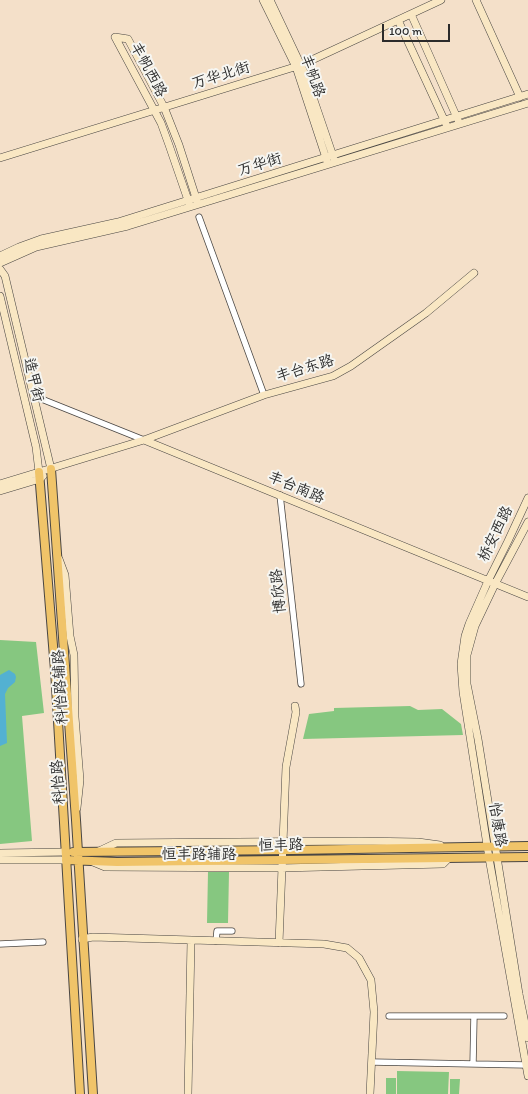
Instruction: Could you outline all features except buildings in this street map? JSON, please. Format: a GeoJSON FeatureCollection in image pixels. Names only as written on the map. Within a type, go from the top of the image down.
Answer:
{"type":"FeatureCollection","features":[{"type":"Feature","properties":{"kind":"main road","name":"丰帆路"},"geometry":{"type":"LineString","coordinates":[[263,0],[298,66]]}},
{"type":"Feature","properties":{"kind":"main road","name":"丰帆路"},"geometry":{"type":"LineString","coordinates":[[270,0],[298,66],[330,160]]}},
{"type":"Feature","properties":{"kind":"main road","name":"万华北街"},"geometry":{"type":"LineString","coordinates":[[0,158],[298,66],[441,0]]}},
{"type":"Feature","properties":{"kind":"main road"},"geometry":{"type":"LineString","coordinates":[[476,0],[520,97]]}},
{"type":"Feature","properties":{"kind":"main road"},"geometry":{"type":"LineString","coordinates":[[411,14],[460,124]]}},
{"type":"Feature","properties":{"kind":"main road"},"geometry":{"type":"LineString","coordinates":[[398,20],[448,128]]}},
{"type":"Feature","properties":{"kind":"main road","name":"丰帆西路"},"geometry":{"type":"LineString","coordinates":[[191,208],[169,145],[154,110],[115,37],[128,39],[164,107],[179,145],[199,205]]}},
{"type":"Feature","properties":{"kind":"main road","name":"万华街"},"geometry":{"type":"LineString","coordinates":[[0,263],[36,247],[113,231],[191,208],[444,120],[528,94]]}},
{"type":"Feature","properties":{"kind":"main road","name":"万华街"},"geometry":{"type":"LineString","coordinates":[[0,258],[2,255],[29,243],[111,224],[196,197],[448,128],[528,103]]}},
{"type":"Feature","properties":{"kind":"main road","name":"造甲街"},"geometry":{"type":"LineString","coordinates":[[0,270],[5,276],[50,469]]}},
{"type":"Feature","properties":{"kind":"main road","name":"丰台东路"},"geometry":{"type":"LineString","coordinates":[[144,440],[264,395],[333,376],[342,372],[426,313],[474,274]]}},
{"type":"Feature","properties":{"kind":"main road","name":"造甲街"},"geometry":{"type":"LineString","coordinates":[[0,296],[36,447],[40,475]]}},
{"type":"Feature","properties":{"kind":"main road"},"geometry":{"type":"LineString","coordinates":[[0,491],[40,475],[50,469],[144,440]]}},
{"type":"Feature","properties":{"kind":"main road","name":"丰台南路"},"geometry":{"type":"LineString","coordinates":[[144,440],[528,597]]}},
{"type":"Feature","properties":{"kind":"main road","name":"科怡路"},"geometry":{"type":"LineString","coordinates":[[50,469],[76,820],[82,939],[93,1094]]}},
{"type":"Feature","properties":{"kind":"main road"},"geometry":{"type":"LineString","coordinates":[[0,484],[40,475]]}},
{"type":"Feature","properties":{"kind":"main road","name":"科怡路"},"geometry":{"type":"LineString","coordinates":[[40,475],[55,670],[80,1094]]}},
{"type":"Feature","properties":{"kind":"main road","name":"桥安西路"},"geometry":{"type":"LineString","coordinates":[[488,581],[528,498]]}},
{"type":"Feature","properties":{"kind":"main road","name":"桥安西路"},"geometry":{"type":"LineString","coordinates":[[495,584],[528,522]]}},
{"type":"Feature","properties":{"kind":"main road","name":"怡康路"},"geometry":{"type":"LineString","coordinates":[[488,581],[465,636],[461,664],[463,692],[489,858],[528,1076]]}},
{"type":"Feature","properties":{"kind":"main road","name":"怡康路"},"geometry":{"type":"LineString","coordinates":[[495,584],[470,640],[467,655],[467,684],[478,739],[519,994],[528,1038]]}},
{"type":"Feature","properties":{"kind":"main road"},"geometry":{"type":"LineString","coordinates":[[278,943],[286,767],[296,712],[295,706]]}},
{"type":"Feature","properties":{"kind":"main road","name":"恒丰路"},"geometry":{"type":"LineString","coordinates":[[66,856],[77,856],[97,852],[283,846],[528,846]]}},
{"type":"Feature","properties":{"kind":"main road"},"geometry":{"type":"LineString","coordinates":[[0,854],[66,856]]}},
{"type":"Feature","properties":{"kind":"main road"},"geometry":{"type":"LineString","coordinates":[[0,860],[66,856]]}},
{"type":"Feature","properties":{"kind":"main road","name":"恒丰路"},"geometry":{"type":"LineString","coordinates":[[77,856],[93,862],[282,864],[448,858],[528,857]]}},
{"type":"Feature","properties":{"kind":"main road"},"geometry":{"type":"LineString","coordinates":[[82,939],[93,937],[324,944],[347,948],[359,958],[371,980],[374,1012],[370,1094]]}},
{"type":"Feature","properties":{"kind":"main road"},"geometry":{"type":"LineString","coordinates":[[188,1094],[191,941]]}},
{"type":"Feature","properties":{"kind":"street"},"geometry":{"type":"LineString","coordinates":[[199,217],[264,395]]}},
{"type":"Feature","properties":{"kind":"street","name":"造甲街"},"geometry":{"type":"LineString","coordinates":[[34,396],[144,440]]}},
{"type":"Feature","properties":{"kind":"street","name":"博欣路"},"geometry":{"type":"LineString","coordinates":[[280,495],[301,684]]}},
{"type":"Feature","properties":{"kind":"street"},"geometry":{"type":"LineString","coordinates":[[216,941],[216,931],[232,932]]}},
{"type":"Feature","properties":{"kind":"street"},"geometry":{"type":"LineString","coordinates":[[0,944],[43,942]]}},
{"type":"Feature","properties":{"kind":"street"},"geometry":{"type":"LineString","coordinates":[[389,1016],[504,1016]]}},
{"type":"Feature","properties":{"kind":"street"},"geometry":{"type":"LineString","coordinates":[[473,1064],[474,1016]]}},
{"type":"Feature","properties":{"kind":"street"},"geometry":{"type":"LineString","coordinates":[[372,1062],[526,1065]]}},
{"type":"Feature","properties":{"kind":"green space"},"geometry":{"type":"Polygon","coordinates":[[[0,640],[36,642],[44,713],[22,716],[32,841],[0,844],[0,640]]]}},
{"type":"Feature","properties":{"kind":"green space"},"geometry":{"type":"Polygon","coordinates":[[[410,706],[418,710],[442,709],[461,724],[463,735],[303,739],[309,714],[334,711],[334,708],[410,706]]]}},
{"type":"Feature","properties":{"kind":"green space"},"geometry":{"type":"Polygon","coordinates":[[[208,872],[229,872],[228,923],[207,923],[208,872]]]}},
{"type":"Feature","properties":{"kind":"green space"},"geometry":{"type":"Polygon","coordinates":[[[397,1071],[449,1072],[448,1094],[397,1094],[397,1071]]]}},
{"type":"Feature","properties":{"kind":"green space"},"geometry":{"type":"Polygon","coordinates":[[[386,1078],[396,1078],[396,1094],[386,1094],[386,1078]]]}},
{"type":"Feature","properties":{"kind":"green space"},"geometry":{"type":"Polygon","coordinates":[[[450,1079],[460,1079],[459,1094],[450,1094],[450,1079]]]}},
{"type":"Feature","properties":{"kind":"water"},"geometry":{"type":"Polygon","coordinates":[[[9,670],[15,674],[16,677],[15,682],[8,688],[5,694],[7,743],[0,746],[0,675],[9,670]]]}}]}
